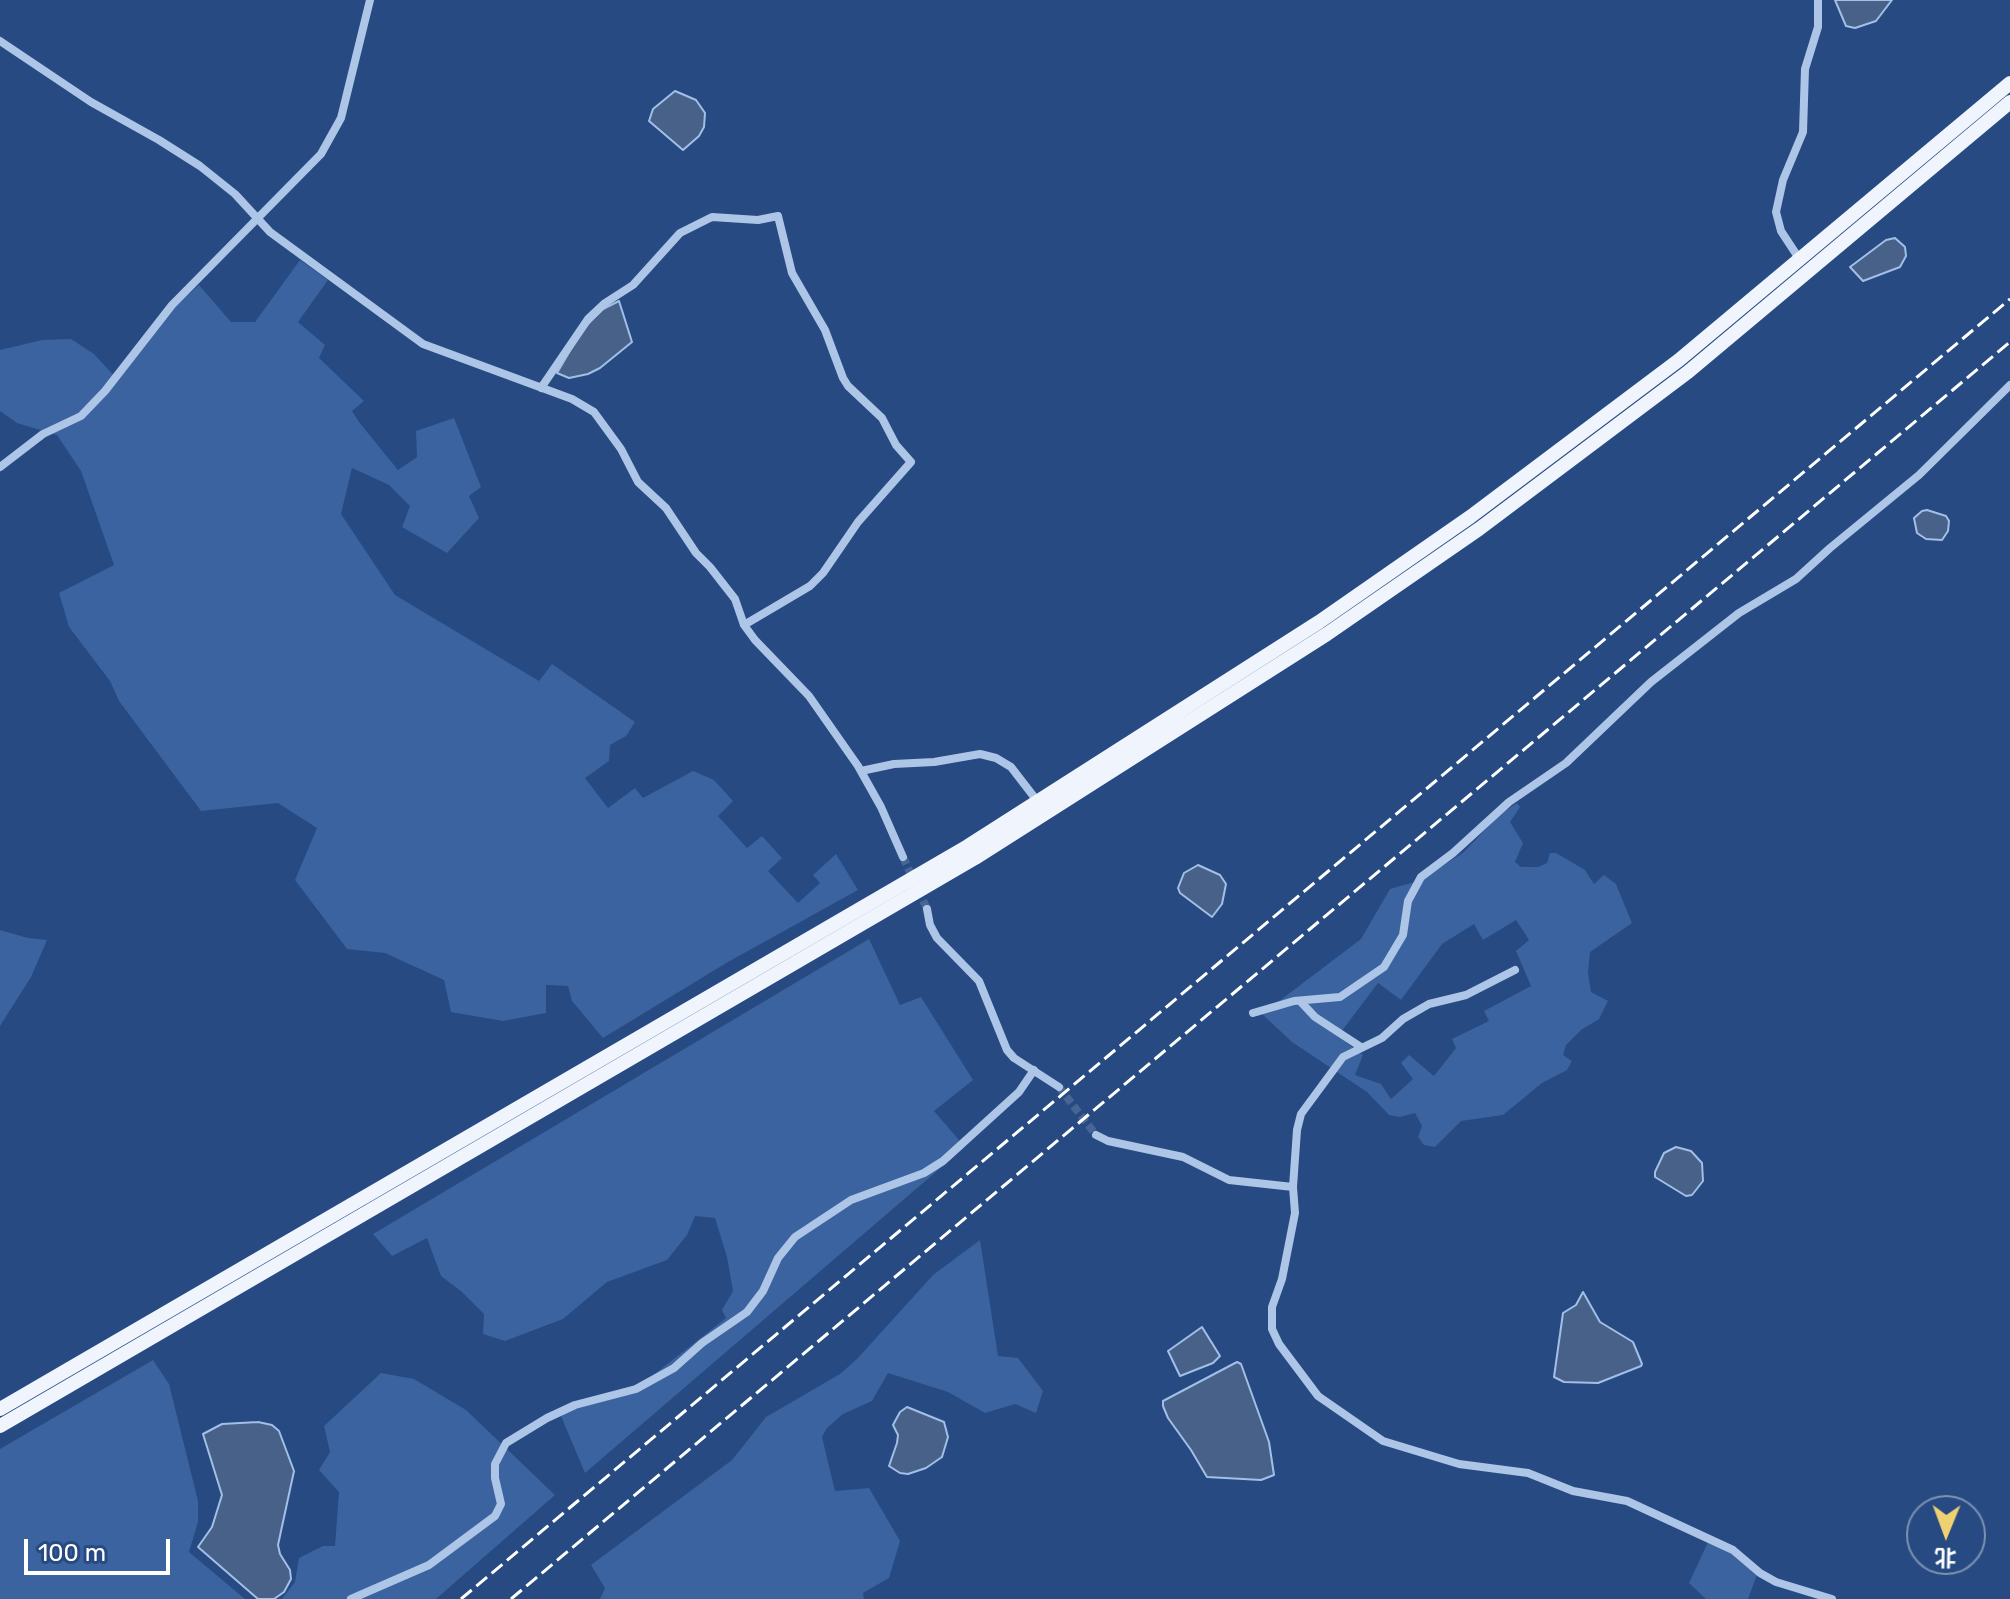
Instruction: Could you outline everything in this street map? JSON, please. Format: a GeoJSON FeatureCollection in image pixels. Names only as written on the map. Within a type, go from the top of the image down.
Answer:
{"type":"FeatureCollection","features":[{"type":"Feature","properties":{"kind":"main road"},"geometry":{"type":"LineString","coordinates":[[0,1409],[1039,802],[1319,622],[1470,517],[1668,369],[2010,83]]}},
{"type":"Feature","properties":{"kind":"main road"},"geometry":{"type":"LineString","coordinates":[[0,1426],[975,858],[1327,634],[1479,529],[1665,390],[2010,102]]}},
{"type":"Feature","properties":{"kind":"street"},"geometry":{"type":"LineString","coordinates":[[0,467],[43,434],[81,416],[105,391],[172,305],[329,144],[341,118],[351,83],[370,0]]}},
{"type":"Feature","properties":{"kind":"street"},"geometry":{"type":"LineString","coordinates":[[1800,260],[1781,231],[1776,212],[1783,180],[1802,139],[1805,69],[1818,27],[1818,0]]}},
{"type":"Feature","properties":{"kind":"street"},"geometry":{"type":"LineString","coordinates":[[0,41],[91,102],[200,166],[235,194],[270,232],[423,344],[588,407],[605,423],[638,482],[666,508],[696,553],[735,599],[744,625],[755,640],[809,696],[861,771],[903,857]]}},
{"type":"Feature","properties":{"kind":"street"},"geometry":{"type":"LineString","coordinates":[[541,388],[588,319],[605,303],[633,285],[680,233],[712,217],[758,220],[778,216],[792,273],[825,330],[843,378],[882,418],[896,445],[911,462],[858,522],[817,580],[773,610],[744,625]]}},
{"type":"Feature","properties":{"kind":"street"},"geometry":{"type":"LineString","coordinates":[[1253,1013],[1300,1001],[1340,997],[1384,967],[1403,935],[1408,901],[1421,877],[1509,802],[1566,763],[1651,682],[1739,613],[1796,579],[1919,475],[2010,385]]}},
{"type":"Feature","properties":{"kind":"street"},"geometry":{"type":"LineString","coordinates":[[861,771],[972,754],[988,756],[1011,767],[1039,802]]}},
{"type":"Feature","properties":{"kind":"street"},"geometry":{"type":"LineString","coordinates":[[927,909],[937,938],[979,981],[1007,1050],[1014,1058],[1059,1087]]}},
{"type":"Feature","properties":{"kind":"street"},"geometry":{"type":"LineString","coordinates":[[1515,970],[1466,995],[1429,1004],[1403,1019],[1382,1038],[1343,1057],[1301,1114],[1293,1187],[1295,1213],[1282,1279],[1272,1307],[1272,1329],[1279,1344],[1323,1400],[1387,1442],[1459,1464],[1528,1473],[1573,1491],[1627,1501],[1733,1550],[1776,1582],[1832,1599]]}},
{"type":"Feature","properties":{"kind":"street"},"geometry":{"type":"LineString","coordinates":[[1300,1001],[1315,1017],[1361,1047]]}},
{"type":"Feature","properties":{"kind":"street"},"geometry":{"type":"LineString","coordinates":[[351,1599],[429,1565],[495,1516],[501,1504],[495,1464],[506,1443],[575,1405],[636,1389],[674,1368],[702,1343],[747,1312],[763,1291],[778,1258],[795,1237],[851,1200],[924,1173],[943,1161],[1019,1092],[1034,1070]]}},
{"type":"Feature","properties":{"kind":"street"},"geometry":{"type":"LineString","coordinates":[[1096,1135],[1108,1141],[1183,1157],[1229,1180],[1293,1187]]}},
{"type":"Feature","properties":{"kind":"shaded area"},"geometry":{"type":"Polygon","coordinates":[[[1835,0],[1892,0],[1876,21],[1855,28],[1846,26],[1835,0]]]}},
{"type":"Feature","properties":{"kind":"shaded area"},"geometry":{"type":"Polygon","coordinates":[[[675,91],[696,100],[705,113],[704,127],[699,136],[683,150],[649,121],[653,109],[675,91]]]}},
{"type":"Feature","properties":{"kind":"shaded area"},"geometry":{"type":"Polygon","coordinates":[[[1895,238],[1905,247],[1906,256],[1900,267],[1863,281],[1850,267],[1886,240],[1895,238]]]}},
{"type":"Feature","properties":{"kind":"shaded area"},"geometry":{"type":"Polygon","coordinates":[[[300,260],[328,280],[298,322],[325,345],[319,358],[364,401],[352,411],[359,422],[398,470],[417,457],[416,431],[454,418],[481,487],[469,496],[479,518],[447,553],[402,527],[410,506],[389,485],[352,468],[341,514],[395,595],[539,681],[552,664],[635,722],[626,736],[610,745],[609,761],[585,778],[608,808],[635,788],[643,798],[693,771],[714,780],[733,801],[718,816],[747,848],[762,836],[782,858],[768,871],[798,903],[820,883],[813,875],[836,854],[858,890],[728,962],[603,1038],[572,1001],[568,986],[546,985],[546,1013],[503,1021],[451,1012],[444,980],[385,953],[347,949],[295,880],[317,828],[278,803],[201,811],[119,701],[110,681],[69,627],[59,593],[114,565],[81,471],[57,435],[17,423],[0,411],[0,350],[42,340],[71,339],[94,354],[117,379],[175,306],[199,285],[231,322],[255,322],[300,260]]]}},
{"type":"Feature","properties":{"kind":"shaded area"},"geometry":{"type":"Polygon","coordinates":[[[619,301],[632,342],[588,374],[569,378],[557,373],[582,330],[603,309],[619,301]]]}},
{"type":"Feature","properties":{"kind":"shaded area"},"geometry":{"type":"Polygon","coordinates":[[[1927,510],[1946,516],[1949,521],[1948,531],[1942,540],[1926,539],[1917,533],[1914,518],[1927,510]]]}},
{"type":"Feature","properties":{"kind":"shaded area"},"geometry":{"type":"Polygon","coordinates":[[[1517,803],[1520,807],[1510,822],[1523,843],[1515,862],[1521,867],[1538,867],[1547,863],[1550,853],[1556,853],[1585,870],[1594,884],[1604,875],[1616,884],[1632,923],[1590,952],[1588,973],[1591,992],[1608,1001],[1599,1019],[1581,1030],[1566,1045],[1563,1055],[1572,1061],[1567,1070],[1542,1083],[1503,1115],[1461,1121],[1435,1147],[1424,1145],[1418,1137],[1422,1126],[1415,1113],[1400,1117],[1389,1115],[1367,1092],[1292,1042],[1262,1014],[1361,939],[1390,889],[1421,880],[1464,852],[1499,815],[1517,803]],[[1516,920],[1483,940],[1474,924],[1442,944],[1401,1000],[1378,983],[1338,1036],[1363,1055],[1355,1075],[1381,1084],[1391,1099],[1413,1079],[1401,1063],[1409,1055],[1434,1076],[1456,1048],[1452,1039],[1489,1021],[1484,1011],[1531,986],[1516,951],[1529,940],[1516,920]]]}},
{"type":"Feature","properties":{"kind":"shaded area"},"geometry":{"type":"Polygon","coordinates":[[[1198,865],[1220,875],[1226,884],[1222,904],[1212,917],[1180,893],[1178,888],[1184,873],[1198,865]]]}},
{"type":"Feature","properties":{"kind":"shaded area"},"geometry":{"type":"Polygon","coordinates":[[[0,930],[47,940],[31,977],[0,1026],[0,930]]]}},
{"type":"Feature","properties":{"kind":"shaded area"},"geometry":{"type":"Polygon","coordinates":[[[869,939],[900,1005],[921,997],[973,1080],[934,1111],[965,1147],[585,1473],[558,1409],[647,1380],[726,1318],[722,1310],[733,1291],[715,1218],[695,1216],[687,1235],[667,1260],[607,1282],[563,1319],[505,1341],[483,1334],[484,1314],[441,1276],[427,1238],[392,1256],[373,1234],[869,939]]]}},
{"type":"Feature","properties":{"kind":"shaded area"},"geometry":{"type":"Polygon","coordinates":[[[1676,1147],[1691,1151],[1702,1163],[1703,1181],[1692,1195],[1686,1196],[1655,1177],[1664,1153],[1676,1147]]]}},
{"type":"Feature","properties":{"kind":"shaded area"},"geometry":{"type":"Polygon","coordinates":[[[980,1240],[998,1356],[1018,1358],[1043,1391],[1036,1413],[1015,1404],[985,1413],[948,1392],[888,1373],[872,1401],[843,1414],[822,1437],[835,1491],[869,1488],[900,1541],[889,1578],[863,1593],[864,1599],[600,1599],[605,1588],[591,1565],[732,1460],[766,1417],[840,1374],[933,1275],[980,1240]]]}},
{"type":"Feature","properties":{"kind":"shaded area"},"geometry":{"type":"Polygon","coordinates":[[[1583,1292],[1600,1322],[1633,1342],[1641,1366],[1598,1383],[1564,1382],[1554,1377],[1563,1313],[1576,1305],[1583,1292]]]}},
{"type":"Feature","properties":{"kind":"shaded area"},"geometry":{"type":"Polygon","coordinates":[[[1202,1327],[1220,1356],[1213,1363],[1180,1376],[1168,1351],[1202,1327]]]}},
{"type":"Feature","properties":{"kind":"shaded area"},"geometry":{"type":"Polygon","coordinates":[[[153,1360],[169,1384],[198,1501],[198,1522],[189,1552],[245,1599],[0,1599],[0,1449],[153,1360]]]}},
{"type":"Feature","properties":{"kind":"shaded area"},"geometry":{"type":"Polygon","coordinates":[[[1237,1362],[1241,1364],[1269,1442],[1274,1475],[1261,1480],[1207,1477],[1163,1406],[1163,1401],[1237,1362]]]}},
{"type":"Feature","properties":{"kind":"shaded area"},"geometry":{"type":"Polygon","coordinates":[[[381,1373],[414,1379],[466,1410],[555,1495],[436,1599],[282,1599],[295,1582],[299,1558],[323,1546],[335,1546],[339,1492],[319,1470],[330,1452],[324,1426],[381,1373]]]}},
{"type":"Feature","properties":{"kind":"shaded area"},"geometry":{"type":"Polygon","coordinates":[[[907,1407],[944,1422],[948,1437],[942,1457],[926,1468],[908,1474],[889,1466],[898,1435],[893,1425],[900,1412],[907,1407]]]}},
{"type":"Feature","properties":{"kind":"shaded area"},"geometry":{"type":"Polygon","coordinates":[[[258,1422],[272,1425],[279,1431],[294,1471],[278,1545],[291,1579],[284,1592],[274,1599],[258,1599],[198,1547],[212,1527],[222,1495],[203,1434],[222,1424],[258,1422]]]}},
{"type":"Feature","properties":{"kind":"shaded area"},"geometry":{"type":"Polygon","coordinates":[[[1708,1542],[1740,1558],[1757,1575],[1748,1599],[1706,1599],[1689,1583],[1708,1542]]]}},
{"type":"Feature","properties":{"kind":"tunnel"},"geometry":{"type":"LineString","coordinates":[[903,857],[927,909]]}},
{"type":"Feature","properties":{"kind":"tunnel"},"geometry":{"type":"LineString","coordinates":[[1059,1087],[1096,1135]]}},
{"type":"Feature","properties":{"kind":"railway"},"geometry":{"type":"LineString","coordinates":[[461,1599],[2010,299]]}},
{"type":"Feature","properties":{"kind":"railway"},"geometry":{"type":"LineString","coordinates":[[511,1599],[2010,342]]}}]}
